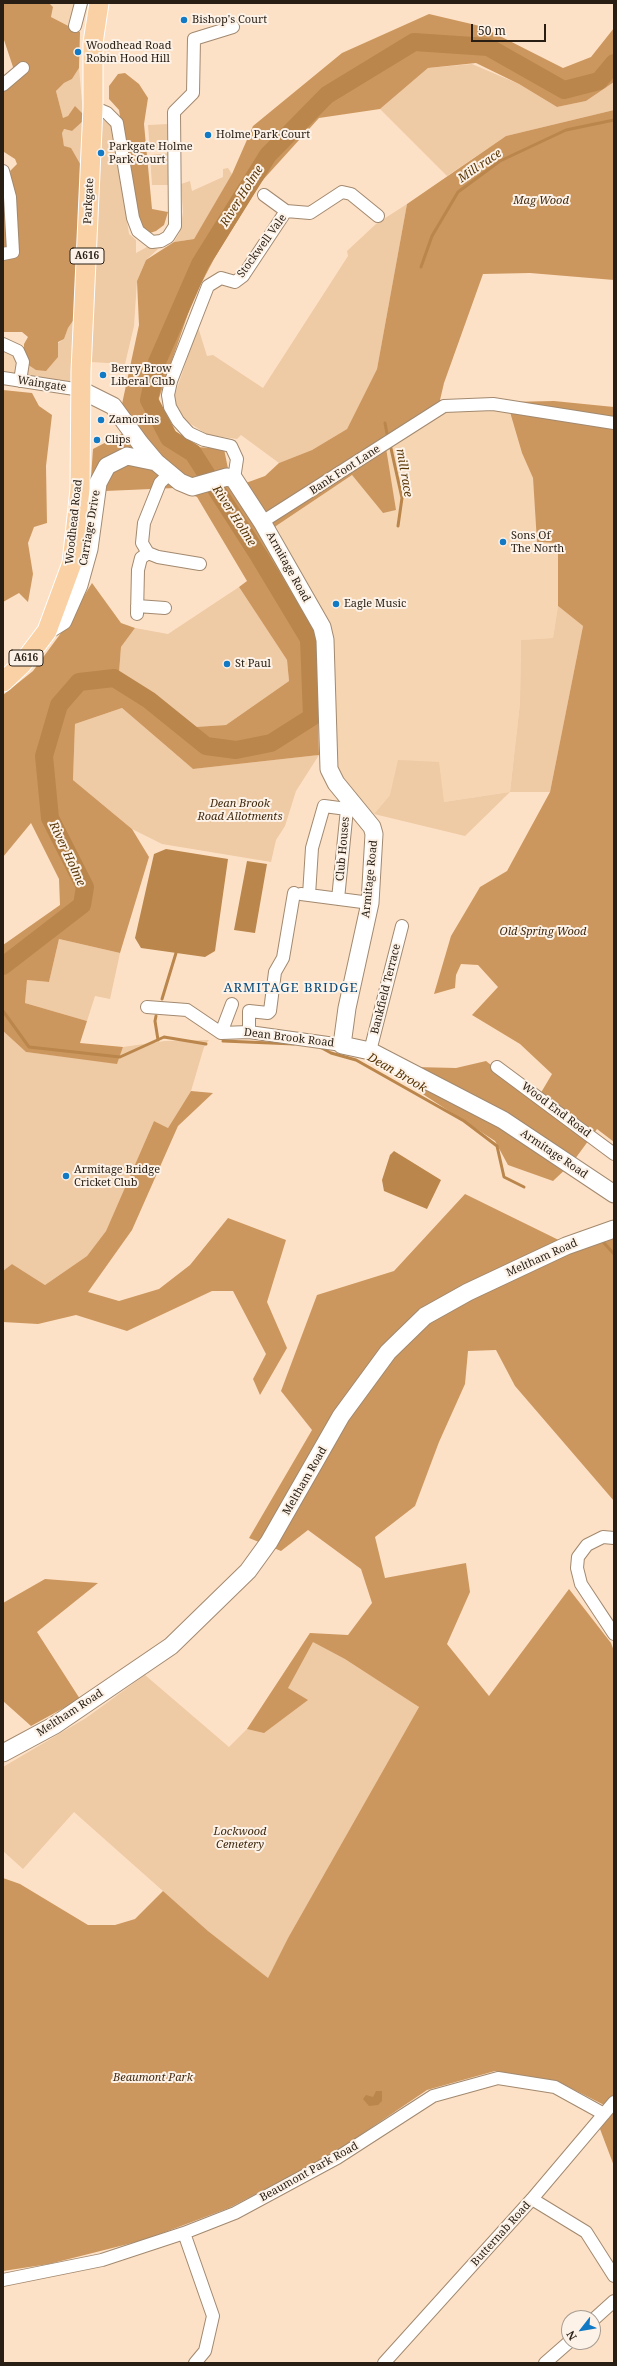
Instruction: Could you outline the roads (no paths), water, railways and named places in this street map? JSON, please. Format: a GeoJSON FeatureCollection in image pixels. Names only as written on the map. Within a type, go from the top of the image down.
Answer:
{"type":"FeatureCollection","features":[{"type":"Feature","properties":{"kind":"main road","name":"Parkgate"},"geometry":{"type":"LineString","coordinates":[[81,390],[94,107],[93,43],[98,7]]}},
{"type":"Feature","properties":{"kind":"main road"},"geometry":{"type":"LineString","coordinates":[[81,390],[114,401],[156,462],[186,486],[200,486],[228,478]]}},
{"type":"Feature","properties":{"kind":"main road","name":"Woodhead Road"},"geometry":{"type":"LineString","coordinates":[[3,682],[22,664],[47,631],[72,563],[80,489],[81,390]]}},
{"type":"Feature","properties":{"kind":"main road","name":"Carriage Drive"},"geometry":{"type":"LineString","coordinates":[[47,631],[63,621],[79,585],[89,549],[98,483],[107,466],[127,456],[156,462]]}},
{"type":"Feature","properties":{"kind":"main road","name":"Armitage Road"},"geometry":{"type":"LineString","coordinates":[[228,478],[262,522],[322,627],[325,640],[329,769],[351,806],[372,827],[374,834],[370,903],[347,1008],[342,1045],[370,1051],[503,1120],[614,1194]]}},
{"type":"Feature","properties":{"kind":"main road","name":"Meltham Road"},"geometry":{"type":"LineString","coordinates":[[3,1753],[55,1724],[171,1646],[248,1571],[270,1542],[341,1416],[388,1352],[425,1316],[468,1292],[566,1246],[614,1229]]}},
{"type":"Feature","properties":{"kind":"street"},"geometry":{"type":"LineString","coordinates":[[75,26],[81,3]]}},
{"type":"Feature","properties":{"kind":"street"},"geometry":{"type":"LineString","coordinates":[[94,107],[107,113],[117,123],[133,218],[138,231],[147,240],[152,242],[161,241],[168,237],[175,226],[174,112],[193,93],[194,39],[233,27]]}},
{"type":"Feature","properties":{"kind":"street"},"geometry":{"type":"LineString","coordinates":[[3,85],[23,68]]}},
{"type":"Feature","properties":{"kind":"street"},"geometry":{"type":"LineString","coordinates":[[3,171],[10,197],[13,252],[3,254]]}},
{"type":"Feature","properties":{"kind":"street","name":"Stockwell Vale"},"geometry":{"type":"LineString","coordinates":[[228,478],[237,459],[231,446],[204,440],[188,433],[172,412],[168,395],[171,381],[208,286],[221,278],[235,282],[243,276],[286,211],[310,213],[342,192],[351,194],[378,216]]}},
{"type":"Feature","properties":{"kind":"street"},"geometry":{"type":"LineString","coordinates":[[264,195],[286,211]]}},
{"type":"Feature","properties":{"kind":"street"},"geometry":{"type":"LineString","coordinates":[[3,344],[18,351],[23,362],[20,381]]}},
{"type":"Feature","properties":{"kind":"street","name":"Waingate"},"geometry":{"type":"LineString","coordinates":[[3,378],[81,390]]}},
{"type":"Feature","properties":{"kind":"street","name":"Bank Foot Lane"},"geometry":{"type":"LineString","coordinates":[[262,522],[444,406],[493,404],[614,423]]}},
{"type":"Feature","properties":{"kind":"street"},"geometry":{"type":"LineString","coordinates":[[170,473],[160,483],[144,523],[142,543],[148,552],[158,558],[200,564]]}},
{"type":"Feature","properties":{"kind":"street"},"geometry":{"type":"LineString","coordinates":[[148,552],[141,558],[138,570],[137,610],[165,608]]}},
{"type":"Feature","properties":{"kind":"street"},"geometry":{"type":"LineString","coordinates":[[309,895],[312,848],[324,806],[351,806]]}},
{"type":"Feature","properties":{"kind":"street","name":"Club Houses"},"geometry":{"type":"LineString","coordinates":[[338,899],[351,806]]}},
{"type":"Feature","properties":{"kind":"street"},"geometry":{"type":"LineString","coordinates":[[249,1032],[249,1011],[268,1013],[270,1011],[275,972],[283,958],[291,892],[370,903]]}},
{"type":"Feature","properties":{"kind":"street","name":"Bankfield Terrace"},"geometry":{"type":"LineString","coordinates":[[370,1051],[402,926]]}},
{"type":"Feature","properties":{"kind":"street"},"geometry":{"type":"LineString","coordinates":[[147,1006],[187,1010],[221,1033],[232,1004]]}},
{"type":"Feature","properties":{"kind":"street","name":"Dean Brook Road"},"geometry":{"type":"LineString","coordinates":[[221,1033],[249,1032],[342,1045]]}},
{"type":"Feature","properties":{"kind":"street","name":"Wood End Road"},"geometry":{"type":"LineString","coordinates":[[497,1067],[614,1154]]}},
{"type":"Feature","properties":{"kind":"street"},"geometry":{"type":"LineString","coordinates":[[614,1538],[603,1537],[587,1545],[578,1557],[577,1568],[581,1584],[614,1634]]}},
{"type":"Feature","properties":{"kind":"street","name":"Beaumont Park Road"},"geometry":{"type":"LineString","coordinates":[[3,2280],[102,2260],[184,2234],[235,2213],[337,2158],[433,2096],[498,2078],[555,2087],[604,2114]]}},
{"type":"Feature","properties":{"kind":"street","name":"Butternab Road"},"geometry":{"type":"LineString","coordinates":[[384,2363],[532,2199],[614,2102]]}},
{"type":"Feature","properties":{"kind":"street"},"geometry":{"type":"LineString","coordinates":[[532,2199],[586,2232],[614,2276]]}},
{"type":"Feature","properties":{"kind":"street"},"geometry":{"type":"LineString","coordinates":[[184,2234],[213,2316],[205,2351],[195,2363]]}},
{"type":"Feature","properties":{"kind":"street"},"geometry":{"type":"LineString","coordinates":[[601,2313],[614,2301]]}},
{"type":"Feature","properties":{"kind":"street"},"geometry":{"type":"LineString","coordinates":[[545,2363],[561,2349]]}},
{"type":"Feature","properties":{"kind":"waterway","name":"River Holme"},"geometry":{"type":"LineString","coordinates":[[3,966],[82,905],[85,887],[50,818],[44,756],[59,705],[79,682],[114,678],[149,700],[206,746],[236,750],[271,743],[312,717],[309,639],[259,556],[193,453],[169,438],[149,400],[157,362],[200,264],[268,155],[327,95],[414,42],[488,47],[564,90],[599,81],[614,63]]}},
{"type":"Feature","properties":{"kind":"waterway","name":"Mill race"},"geometry":{"type":"LineString","coordinates":[[421,267],[432,236],[458,192],[500,161],[566,130],[614,120]]}},
{"type":"Feature","properties":{"kind":"waterway","name":"mill race"},"geometry":{"type":"LineString","coordinates":[[385,423],[388,439]]}},
{"type":"Feature","properties":{"kind":"waterway","name":"mill race"},"geometry":{"type":"LineString","coordinates":[[390,444],[402,498],[398,526]]}},
{"type":"Feature","properties":{"kind":"waterway"},"geometry":{"type":"LineString","coordinates":[[162,999],[176,953]]}},
{"type":"Feature","properties":{"kind":"waterway","name":"Dean Brook"},"geometry":{"type":"LineString","coordinates":[[3,1011],[29,1047],[120,1057],[164,1037],[206,1044]]}},
{"type":"Feature","properties":{"kind":"waterway"},"geometry":{"type":"LineString","coordinates":[[156,1016],[155,1021],[158,1040]]}},
{"type":"Feature","properties":{"kind":"waterway","name":"Dean Brook"},"geometry":{"type":"LineString","coordinates":[[223,1041],[294,1044]]}},
{"type":"Feature","properties":{"kind":"waterway","name":"Dean Brook"},"geometry":{"type":"LineString","coordinates":[[320,1047],[331,1053],[356,1060],[464,1121],[497,1146],[504,1177],[524,1187]]}},
{"type":"Feature","properties":{"kind":"waterway","name":"Dean Brook"},"geometry":{"type":"LineString","coordinates":[[604,1243],[614,1254]]}},
{"type":"Feature","properties":{"kind":"place","name":"Bishop's Court"},"geometry":{"type":"Point","coordinates":[184,20]}},
{"type":"Feature","properties":{"kind":"place","name":"Woodhead Road Robin Hood Hill"},"geometry":{"type":"Point","coordinates":[78,52]}},
{"type":"Feature","properties":{"kind":"place","name":"Holme Park Court"},"geometry":{"type":"Point","coordinates":[208,135]}},
{"type":"Feature","properties":{"kind":"place","name":"Parkgate Holme Park Court"},"geometry":{"type":"Point","coordinates":[101,153]}},
{"type":"Feature","properties":{"kind":"place","name":"Berry Brow Liberal Club"},"geometry":{"type":"Point","coordinates":[103,375]}},
{"type":"Feature","properties":{"kind":"place","name":"Zamorins"},"geometry":{"type":"Point","coordinates":[101,420]}},
{"type":"Feature","properties":{"kind":"place","name":"Clips"},"geometry":{"type":"Point","coordinates":[97,440]}},
{"type":"Feature","properties":{"kind":"place","name":"Sons Of The North"},"geometry":{"type":"Point","coordinates":[503,542]}},
{"type":"Feature","properties":{"kind":"place","name":"Eagle Music"},"geometry":{"type":"Point","coordinates":[336,604]}},
{"type":"Feature","properties":{"kind":"place","name":"St Paul"},"geometry":{"type":"Point","coordinates":[227,664]}},
{"type":"Feature","properties":{"kind":"place","name":"Armitage Bridge Cricket Club"},"geometry":{"type":"Point","coordinates":[66,1176]}},
{"type":"Feature","properties":{"kind":"district","name":"ARMITAGE BRIDGE"},"geometry":{"type":"Point","coordinates":[291,988]}},
{"type":"Feature","properties":{"kind":"park label","name":"Mag Wood"},"geometry":{"type":"Point","coordinates":[541,201]}},
{"type":"Feature","properties":{"kind":"park label","name":"Dean Brook Road Allotments"},"geometry":{"type":"Point","coordinates":[240,810]}},
{"type":"Feature","properties":{"kind":"park label","name":"Old Spring Wood"},"geometry":{"type":"Point","coordinates":[543,932]}},
{"type":"Feature","properties":{"kind":"park label","name":"Lockwood Cemetery"},"geometry":{"type":"Point","coordinates":[240,1838]}},
{"type":"Feature","properties":{"kind":"park label","name":"Beaumont Park"},"geometry":{"type":"Point","coordinates":[153,2078]}}]}
